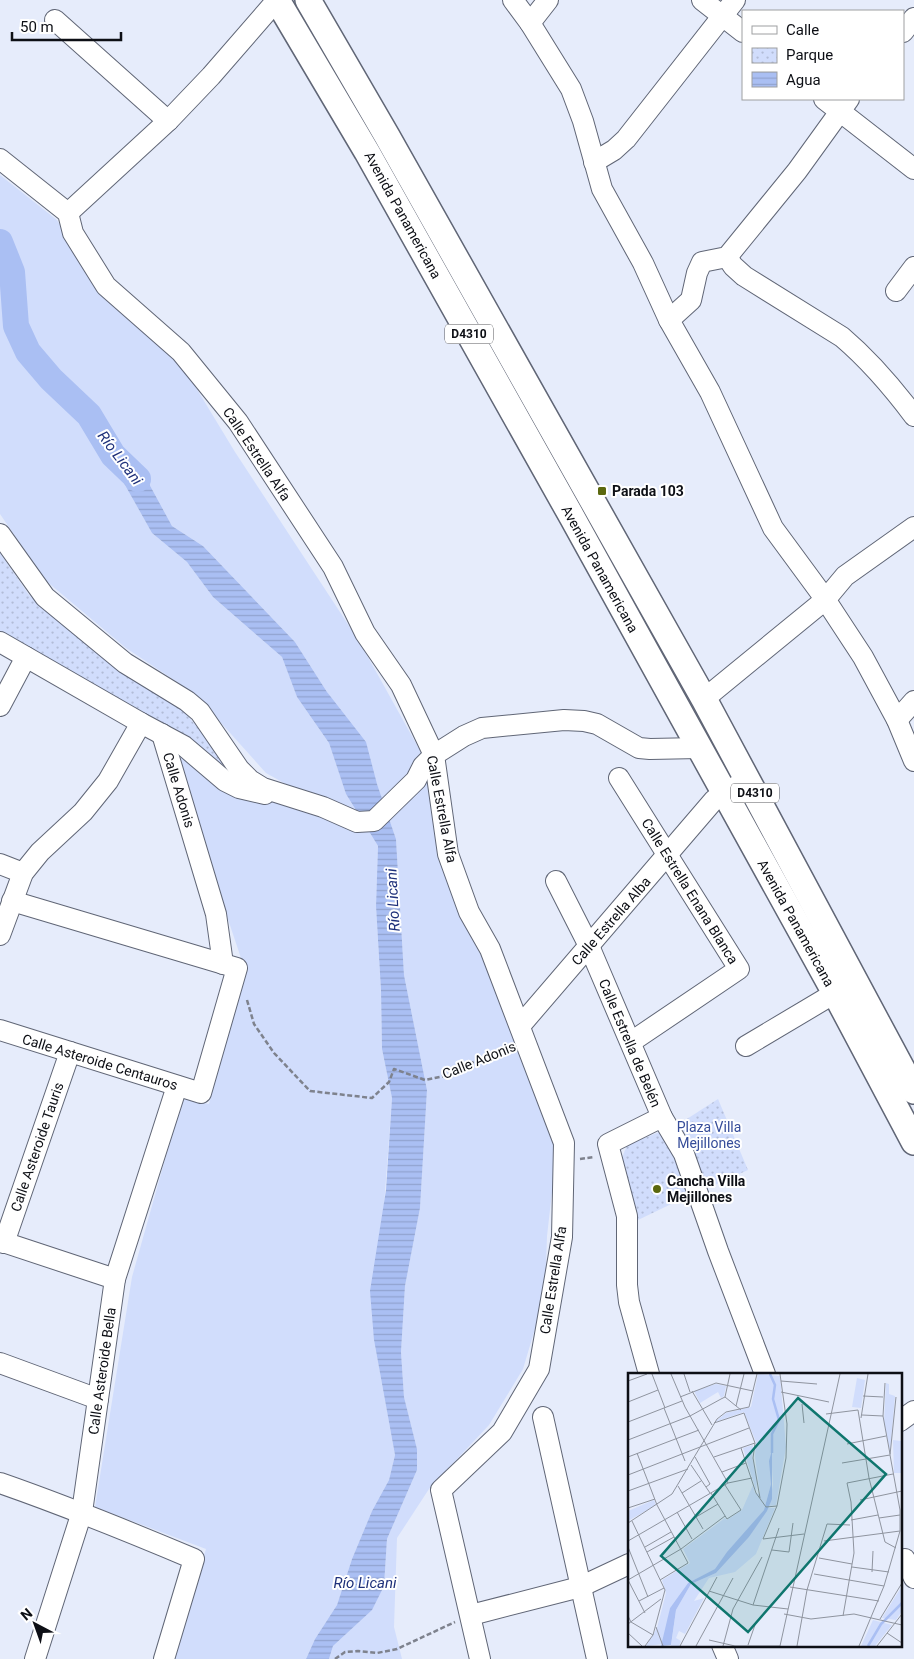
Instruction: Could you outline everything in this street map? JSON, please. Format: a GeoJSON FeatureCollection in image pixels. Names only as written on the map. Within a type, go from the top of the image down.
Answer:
{"type":"FeatureCollection","features":[{"type":"Feature","properties":{"kind":"main road","name":"Avenida Panamericana"},"geometry":{"type":"LineString","coordinates":[[277,0],[372,160],[725,793],[914,1142]]}},
{"type":"Feature","properties":{"kind":"main road","name":"Avenida Panamericana"},"geometry":{"type":"LineString","coordinates":[[308,0],[387,136],[704,699],[914,1091]]}},
{"type":"Feature","properties":{"kind":"street"},"geometry":{"type":"LineString","coordinates":[[0,159],[68,213],[168,121],[211,76],[277,0]]}},
{"type":"Feature","properties":{"kind":"street"},"geometry":{"type":"LineString","coordinates":[[513,0],[530,23],[571,88],[605,195],[643,262],[669,320],[710,392],[773,528],[863,657],[897,720],[914,761]]}},
{"type":"Feature","properties":{"kind":"street"},"geometry":{"type":"LineString","coordinates":[[530,23],[548,0]]}},
{"type":"Feature","properties":{"kind":"street"},"geometry":{"type":"LineString","coordinates":[[702,0],[742,31]]}},
{"type":"Feature","properties":{"kind":"street"},"geometry":{"type":"LineString","coordinates":[[594,162],[614,150],[626,139],[735,0]]}},
{"type":"Feature","properties":{"kind":"street"},"geometry":{"type":"LineString","coordinates":[[904,31],[914,18]]}},
{"type":"Feature","properties":{"kind":"street"},"geometry":{"type":"LineString","coordinates":[[55,20],[168,121]]}},
{"type":"Feature","properties":{"kind":"street"},"geometry":{"type":"LineString","coordinates":[[827,100],[844,105],[914,169]]}},
{"type":"Feature","properties":{"kind":"street"},"geometry":{"type":"LineString","coordinates":[[669,320],[691,300],[702,262],[727,257],[797,171],[844,105]]}},
{"type":"Feature","properties":{"kind":"street","name":"Calle Estrella Alfa"},"geometry":{"type":"LineString","coordinates":[[68,213],[73,233],[106,286],[181,352],[238,422],[333,568],[365,633],[401,686],[434,755],[448,854],[469,912],[490,949],[564,1143],[562,1237],[539,1369],[502,1432],[442,1490],[471,1615]]}},
{"type":"Feature","properties":{"kind":"street"},"geometry":{"type":"LineString","coordinates":[[727,257],[733,266],[744,276],[842,337],[897,393],[914,416]]}},
{"type":"Feature","properties":{"kind":"street"},"geometry":{"type":"LineString","coordinates":[[896,290],[914,267]]}},
{"type":"Feature","properties":{"kind":"street"},"geometry":{"type":"LineString","coordinates":[[704,699],[825,600],[845,576],[914,527]]}},
{"type":"Feature","properties":{"kind":"street"},"geometry":{"type":"LineString","coordinates":[[0,534],[32,581],[45,596],[125,663],[187,701],[200,712],[239,770],[250,780],[264,788],[323,807],[357,822],[374,821],[416,780],[423,766],[434,755],[464,736],[482,728],[564,720],[584,721],[597,724],[639,748],[699,748]]}},
{"type":"Feature","properties":{"kind":"street","name":"Calle Adonis"},"geometry":{"type":"LineString","coordinates":[[0,642],[184,746],[225,781],[253,792],[290,797]]}},
{"type":"Feature","properties":{"kind":"street"},"geometry":{"type":"LineString","coordinates":[[0,706],[26,657]]}},
{"type":"Feature","properties":{"kind":"street"},"geometry":{"type":"LineString","coordinates":[[897,720],[914,702]]}},
{"type":"Feature","properties":{"kind":"street"},"geometry":{"type":"LineString","coordinates":[[0,935],[23,873],[40,852],[84,812],[108,781],[141,723]]}},
{"type":"Feature","properties":{"kind":"street","name":"Calle Adonis"},"geometry":{"type":"LineString","coordinates":[[162,734],[230,966]]}},
{"type":"Feature","properties":{"kind":"street","name":"Calle Estrella Enana Blanca"},"geometry":{"type":"LineString","coordinates":[[619,778],[739,969],[631,1042]]}},
{"type":"Feature","properties":{"kind":"street","name":"Calle Estrella Alba"},"geometry":{"type":"LineString","coordinates":[[523,1034],[589,946],[714,800],[748,779]]}},
{"type":"Feature","properties":{"kind":"street"},"geometry":{"type":"LineString","coordinates":[[0,864],[23,873]]}},
{"type":"Feature","properties":{"kind":"street","name":"Calle Estrella de Belén"},"geometry":{"type":"LineString","coordinates":[[556,881],[589,946],[662,1117],[684,1154],[718,1251],[765,1373]]}},
{"type":"Feature","properties":{"kind":"street"},"geometry":{"type":"LineString","coordinates":[[12,901],[230,966]]}},
{"type":"Feature","properties":{"kind":"street","name":"Calle Asteroide Centauros"},"geometry":{"type":"LineString","coordinates":[[0,1030],[201,1093],[230,966]]}},
{"type":"Feature","properties":{"kind":"street"},"geometry":{"type":"LineString","coordinates":[[746,1046],[835,993]]}},
{"type":"Feature","properties":{"kind":"street","name":"Calle Asteroide Tauris"},"geometry":{"type":"LineString","coordinates":[[2,1242],[70,1052]]}},
{"type":"Feature","properties":{"kind":"street","name":"Calle Asteroide Bella"},"geometry":{"type":"LineString","coordinates":[[35,1659],[82,1512],[115,1279],[177,1086]]}},
{"type":"Feature","properties":{"kind":"street"},"geometry":{"type":"LineString","coordinates":[[649,1373],[629,1302],[626,1285],[627,1216],[609,1150],[662,1117]]}},
{"type":"Feature","properties":{"kind":"street"},"geometry":{"type":"LineString","coordinates":[[2,1242],[115,1279]]}},
{"type":"Feature","properties":{"kind":"street"},"geometry":{"type":"LineString","coordinates":[[0,1363],[98,1399]]}},
{"type":"Feature","properties":{"kind":"street"},"geometry":{"type":"LineString","coordinates":[[902,1420],[914,1411]]}},
{"type":"Feature","properties":{"kind":"street"},"geometry":{"type":"LineString","coordinates":[[543,1417],[596,1659]]}},
{"type":"Feature","properties":{"kind":"street"},"geometry":{"type":"LineString","coordinates":[[0,1483],[82,1512],[194,1559],[164,1659]]}},
{"type":"Feature","properties":{"kind":"street"},"geometry":{"type":"LineString","coordinates":[[905,1559],[914,1578]]}},
{"type":"Feature","properties":{"kind":"street"},"geometry":{"type":"LineString","coordinates":[[480,1659],[471,1615],[580,1587],[628,1564]]}},
{"type":"Feature","properties":{"kind":"street"},"geometry":{"type":"LineString","coordinates":[[722,1646],[728,1659]]}},
{"type":"Feature","properties":{"kind":"path","name":"Calle Adonis"},"geometry":{"type":"LineString","coordinates":[[246,996],[254,1024],[274,1053],[310,1091],[372,1098],[389,1082],[394,1069],[425,1080],[444,1076],[492,1053],[523,1034]]}},
{"type":"Feature","properties":{"kind":"path"},"geometry":{"type":"LineString","coordinates":[[564,1161],[609,1150]]}},
{"type":"Feature","properties":{"kind":"path"},"geometry":{"type":"LineString","coordinates":[[335,1659],[345,1652],[377,1653],[397,1649],[471,1615]]}},
{"type":"Feature","properties":{"kind":"green space"},"geometry":{"type":"Polygon","coordinates":[[[0,175],[57,220],[102,292],[181,363],[235,452],[359,641],[423,756],[413,772],[383,802],[377,784],[327,692],[295,642],[203,546],[172,526],[147,480],[132,497],[152,533],[187,562],[213,597],[282,657],[297,697],[329,743],[346,794],[378,846],[376,906],[382,1049],[392,1098],[374,1340],[395,1455],[389,1480],[372,1511],[352,1559],[337,1605],[315,1639],[306,1659],[172,1659],[206,1549],[95,1507],[132,1277],[182,1099],[209,1104],[244,967],[200,836],[177,755],[232,794],[297,807],[300,792],[266,773],[195,694],[126,648],[45,580],[0,514],[0,175]]]}},
{"type":"Feature","properties":{"kind":"green space"},"geometry":{"type":"Polygon","coordinates":[[[0,553],[29,595],[100,656],[178,705],[199,729],[234,776],[208,752],[0,631],[0,553]]]}},
{"type":"Feature","properties":{"kind":"green space"},"geometry":{"type":"Polygon","coordinates":[[[431,778],[442,864],[503,1003],[557,1149],[547,1236],[545,1295],[523,1369],[489,1425],[429,1489],[397,1538],[394,1627],[402,1659],[329,1659],[333,1646],[367,1614],[384,1586],[387,1539],[417,1470],[417,1449],[404,1397],[401,1352],[405,1286],[420,1208],[427,1090],[404,975],[396,839],[389,819],[431,778]]]}},
{"type":"Feature","properties":{"kind":"green space","name":"Plaza Villa Mejillones"},"geometry":{"type":"Polygon","coordinates":[[[718,1099],[748,1170],[708,1188],[679,1124],[718,1099]]]}},
{"type":"Feature","properties":{"kind":"green space","name":"Plaza Villa Mejillones"},"geometry":{"type":"Polygon","coordinates":[[[662,1131],[690,1195],[638,1220],[619,1166],[627,1145],[662,1131]]]}},
{"type":"Feature","properties":{"kind":"water","name":"Río Licani"},"geometry":{"type":"Polygon","coordinates":[[[115,445],[147,480],[172,526],[203,546],[295,642],[327,692],[366,742],[377,784],[396,839],[404,975],[427,1090],[420,1208],[405,1286],[401,1352],[404,1397],[417,1449],[417,1470],[387,1539],[384,1586],[372,1610],[333,1646],[329,1659],[306,1659],[315,1639],[337,1605],[352,1559],[372,1511],[389,1480],[395,1455],[374,1340],[370,1291],[386,1190],[392,1098],[382,1049],[376,906],[378,846],[346,794],[329,743],[297,697],[282,657],[213,597],[187,562],[152,533],[111,460],[115,445]]]}},
{"type":"Feature","properties":{"kind":"waterway","name":"Río Licani"},"geometry":{"type":"LineString","coordinates":[[0,242],[12,272],[16,326],[28,352],[51,379],[89,415],[113,455],[138,479]]}},
{"type":"Feature","properties":{"kind":"place","name":"Parada 103"},"geometry":{"type":"Point","coordinates":[602,491]}},
{"type":"Feature","properties":{"kind":"place","name":"Cancha Villa Mejillones"},"geometry":{"type":"Point","coordinates":[657,1189]}}]}
